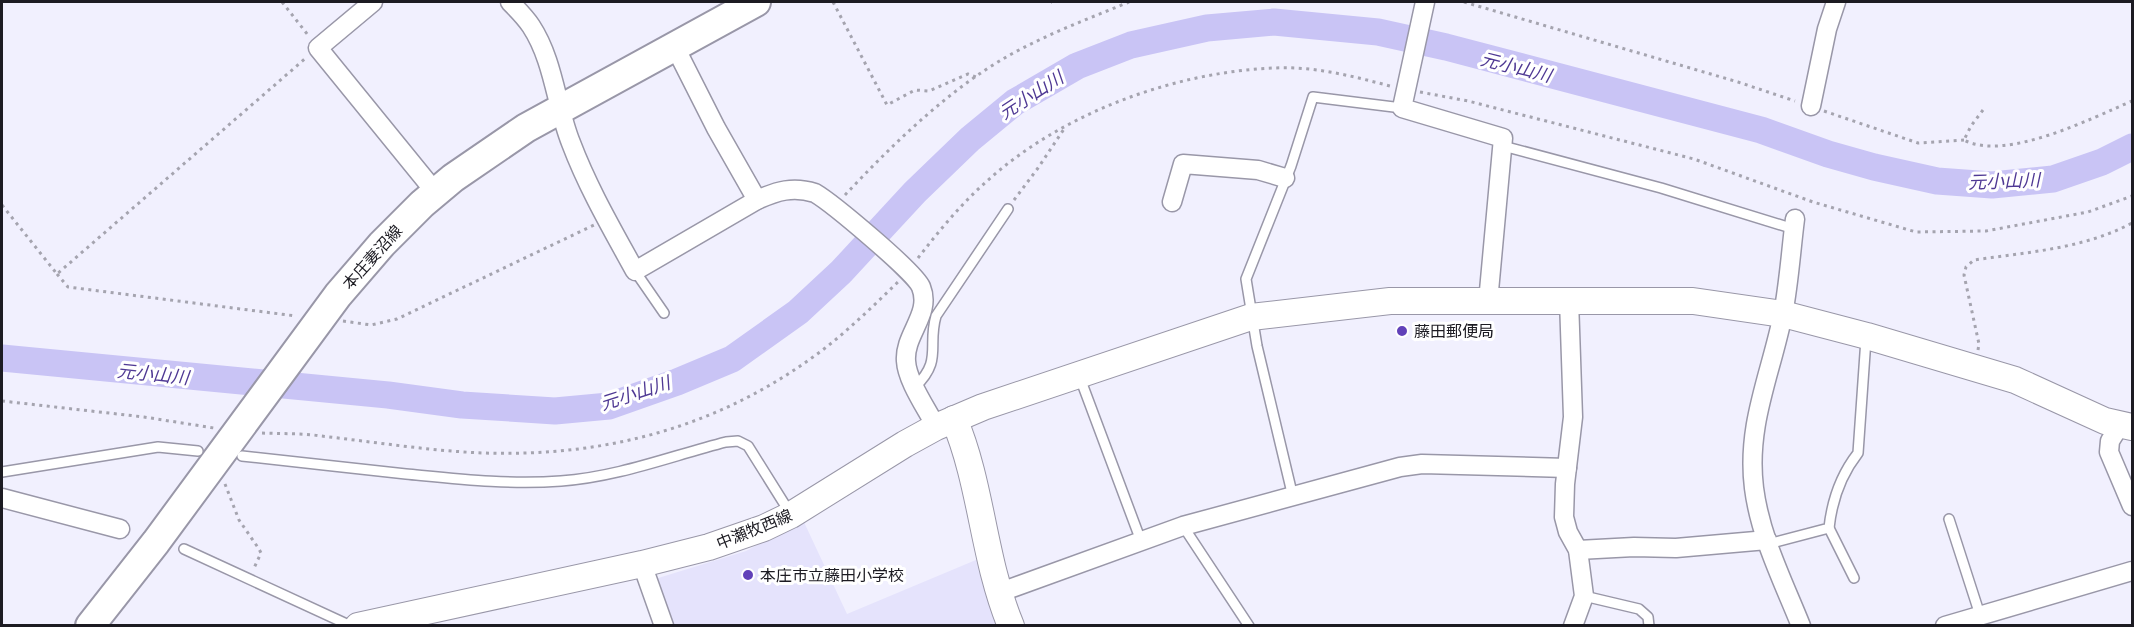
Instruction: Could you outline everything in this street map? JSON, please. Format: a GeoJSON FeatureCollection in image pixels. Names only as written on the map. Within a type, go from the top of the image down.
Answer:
{"type":"FeatureCollection","features":[{"type":"Feature","properties":{"kind":"main road","name":"本庄妻沼線"},"geometry":{"type":"LineString","coordinates":[[90,626],[156,542],[239,429],[302,330],[395,231],[436,193],[497,147],[559,109],[756,2]]}},
{"type":"Feature","properties":{"kind":"street"},"geometry":{"type":"LineString","coordinates":[[373,2],[318,48],[436,193]]}},
{"type":"Feature","properties":{"kind":"street"},"geometry":{"type":"LineString","coordinates":[[510,2],[531,26],[537,38],[573,147],[606,219],[635,271],[757,200],[778,191],[804,189],[815,193],[835,209],[906,269],[921,287],[923,312],[909,341],[906,360],[909,374],[915,387],[967,454],[998,593],[1011,626]]}},
{"type":"Feature","properties":{"kind":"street"},"geometry":{"type":"LineString","coordinates":[[1425,2],[1410,88],[1402,108],[1503,138],[1488,302]]}},
{"type":"Feature","properties":{"kind":"street"},"geometry":{"type":"LineString","coordinates":[[1811,106],[1827,29],[1836,2]]}},
{"type":"Feature","properties":{"kind":"street"},"geometry":{"type":"LineString","coordinates":[[674,45],[716,128],[757,200]]}},
{"type":"Feature","properties":{"kind":"street"},"geometry":{"type":"LineString","coordinates":[[1172,202],[1183,164],[1258,170],[1285,178]]}},
{"type":"Feature","properties":{"kind":"street"},"geometry":{"type":"LineString","coordinates":[[1794,224],[1783,315],[1753,434],[1754,487],[1767,542],[1801,626]]}},
{"type":"Feature","properties":{"kind":"street"},"geometry":{"type":"LineString","coordinates":[[1569,300],[1573,417],[1564,517],[1578,550],[1584,596],[1573,626]]}},
{"type":"Feature","properties":{"kind":"street","name":"中瀬牧西線"},"geometry":{"type":"LineString","coordinates":[[358,626],[386,623],[710,547],[764,528],[791,515],[905,444],[983,406],[1251,317],[1390,301],[1693,301],[1783,315],[1867,336],[2015,380],[2105,421],[2126,426]]}},
{"type":"Feature","properties":{"kind":"street"},"geometry":{"type":"LineString","coordinates":[[2126,426],[2110,441],[2109,452],[2133,506]]}},
{"type":"Feature","properties":{"kind":"street"},"geometry":{"type":"LineString","coordinates":[[998,593],[1183,526],[1380,472],[1422,464],[1567,468]]}},
{"type":"Feature","properties":{"kind":"street"},"geometry":{"type":"LineString","coordinates":[[2,498],[120,529]]}},
{"type":"Feature","properties":{"kind":"street"},"geometry":{"type":"LineString","coordinates":[[1578,550],[1634,547],[1676,548],[1767,542]]}},
{"type":"Feature","properties":{"kind":"street"},"geometry":{"type":"LineString","coordinates":[[642,564],[664,626]]}},
{"type":"Feature","properties":{"kind":"street"},"geometry":{"type":"LineString","coordinates":[[1945,626],[2133,571]]}},
{"type":"Feature","properties":{"kind":"lane"},"geometry":{"type":"LineString","coordinates":[[1293,497],[1251,317],[1246,279],[1291,166],[1314,97],[1402,108]]}},
{"type":"Feature","properties":{"kind":"lane"},"geometry":{"type":"LineString","coordinates":[[1503,146],[1794,224]]}},
{"type":"Feature","properties":{"kind":"lane"},"geometry":{"type":"LineString","coordinates":[[915,387],[926,377],[932,364],[933,327],[936,316],[1008,209]]}},
{"type":"Feature","properties":{"kind":"lane"},"geometry":{"type":"LineString","coordinates":[[635,271],[664,313]]}},
{"type":"Feature","properties":{"kind":"lane"},"geometry":{"type":"LineString","coordinates":[[1854,578],[1829,528],[1831,507],[1840,481],[1858,453],[1867,336]]}},
{"type":"Feature","properties":{"kind":"lane"},"geometry":{"type":"LineString","coordinates":[[1079,375],[1141,541]]}},
{"type":"Feature","properties":{"kind":"lane"},"geometry":{"type":"LineString","coordinates":[[242,456],[473,481],[561,481],[596,477],[726,442],[738,441],[748,446],[791,515]]}},
{"type":"Feature","properties":{"kind":"lane"},"geometry":{"type":"LineString","coordinates":[[2,472],[158,447],[198,451]]}},
{"type":"Feature","properties":{"kind":"lane"},"geometry":{"type":"LineString","coordinates":[[1949,519],[1980,615]]}},
{"type":"Feature","properties":{"kind":"lane"},"geometry":{"type":"LineString","coordinates":[[1183,526],[1249,626]]}},
{"type":"Feature","properties":{"kind":"lane"},"geometry":{"type":"LineString","coordinates":[[1767,542],[1829,528]]}},
{"type":"Feature","properties":{"kind":"lane"},"geometry":{"type":"LineString","coordinates":[[184,549],[351,626]]}},
{"type":"Feature","properties":{"kind":"lane"},"geometry":{"type":"LineString","coordinates":[[1584,596],[1640,609],[1648,617],[1649,626]]}},
{"type":"Feature","properties":{"kind":"path"},"geometry":{"type":"LineString","coordinates":[[57,274],[318,48],[282,2]]}},
{"type":"Feature","properties":{"kind":"path"},"geometry":{"type":"LineString","coordinates":[[833,2],[887,105],[915,90],[929,91],[968,75],[976,77]]}},
{"type":"Feature","properties":{"kind":"path"},"geometry":{"type":"LineString","coordinates":[[835,209],[883,157],[931,111],[976,77],[1006,57],[1058,29],[1129,2]]}},
{"type":"Feature","properties":{"kind":"path"},"geometry":{"type":"LineString","coordinates":[[1464,2],[1738,82],[1918,143],[1964,140],[1972,144],[2002,146],[2072,128],[2133,101]]}},
{"type":"Feature","properties":{"kind":"path"},"geometry":{"type":"LineString","coordinates":[[2,401],[239,429],[483,453],[553,453],[622,442],[699,421],[742,402],[815,356],[841,335],[906,269],[948,219],[988,180],[1025,151],[1065,127],[1127,98],[1186,80],[1247,70],[1274,68],[1333,72],[1468,101],[1694,159],[1813,202],[1916,232],[1986,231],[2088,212],[2133,196]]}},
{"type":"Feature","properties":{"kind":"path"},"geometry":{"type":"LineString","coordinates":[[1964,140],[1983,110]]}},
{"type":"Feature","properties":{"kind":"path"},"geometry":{"type":"LineString","coordinates":[[1008,209],[1065,127]]}},
{"type":"Feature","properties":{"kind":"path"},"geometry":{"type":"LineString","coordinates":[[2,205],[68,288],[302,330]]}},
{"type":"Feature","properties":{"kind":"path"},"geometry":{"type":"LineString","coordinates":[[338,321],[370,325],[397,319],[606,219]]}},
{"type":"Feature","properties":{"kind":"path"},"geometry":{"type":"LineString","coordinates":[[1974,367],[1979,344],[1964,275],[1966,267],[1974,260],[2072,246],[2133,224]]}},
{"type":"Feature","properties":{"kind":"path"},"geometry":{"type":"LineString","coordinates":[[229,479],[225,485],[239,520],[261,553],[250,578]]}},
{"type":"Feature","properties":{"kind":"shaded area","name":"本庄市立藤田小学校"},"geometry":{"type":"Polygon","coordinates":[[[803,520],[847,614],[983,557],[1003,625],[671,625],[655,579],[746,551],[803,520]]]}},
{"type":"Feature","properties":{"kind":"waterway","name":"元小山川"},"geometry":{"type":"LineString","coordinates":[[2,358],[388,395],[462,405],[555,411],[609,406],[677,382],[732,359],[798,312],[841,272],[915,192],[970,139],[1015,102],[1077,66],[1131,45],[1207,28],[1274,22],[1378,32],[1446,47],[1761,130],[1828,154],[1937,181],[1992,185],[2053,179],[2102,162],[2132,147]]}},
{"type":"Feature","properties":{"kind":"place","name":"藤田郵便局"},"geometry":{"type":"Point","coordinates":[1402,331]}},
{"type":"Feature","properties":{"kind":"place","name":"本庄市立藤田小学校"},"geometry":{"type":"Point","coordinates":[748,575]}}]}
